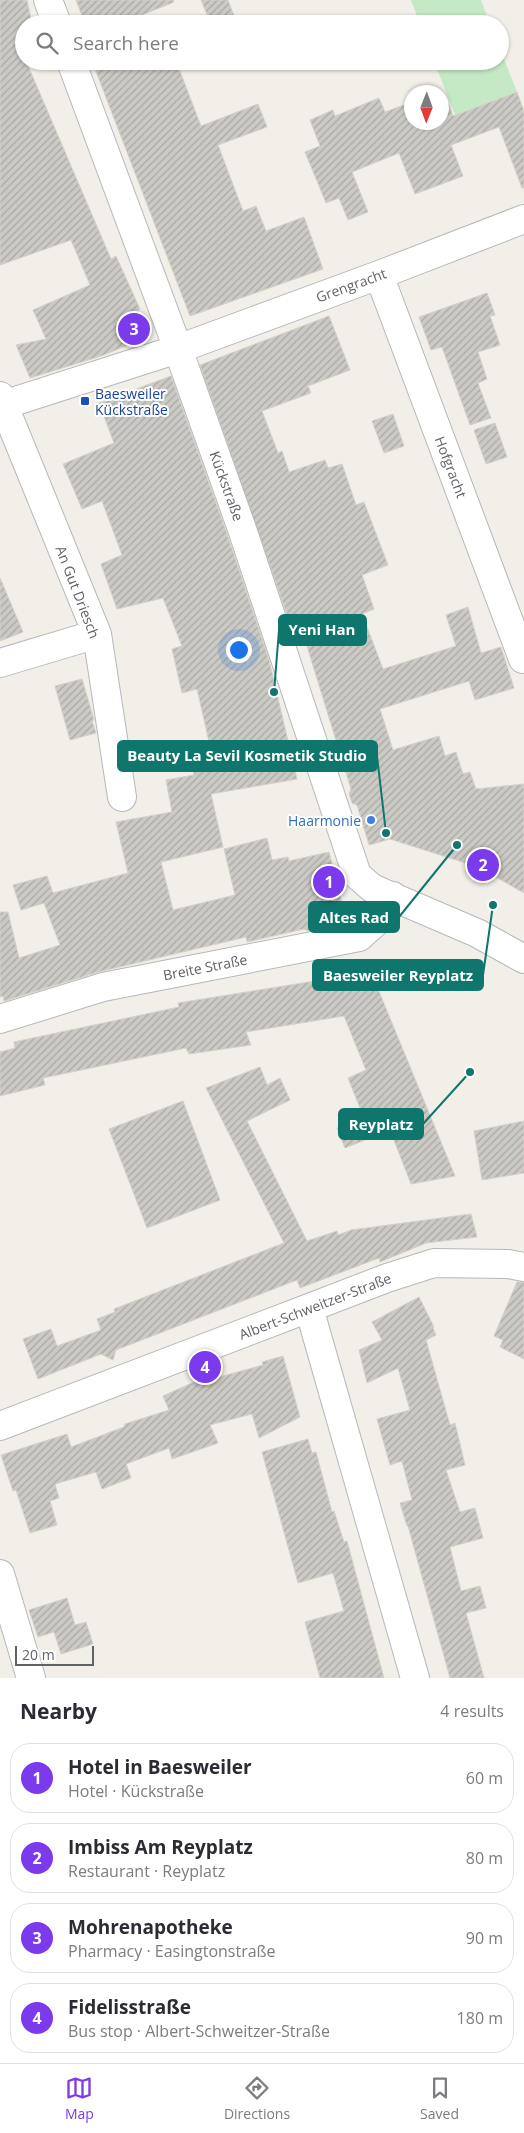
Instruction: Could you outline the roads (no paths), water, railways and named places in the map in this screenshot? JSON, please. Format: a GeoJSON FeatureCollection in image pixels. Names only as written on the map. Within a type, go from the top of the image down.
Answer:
{"type":"FeatureCollection","features":[{"type":"Feature","properties":{"kind":"street"},"geometry":{"type":"LineString","coordinates":[[48,0],[54,15]]}},
{"type":"Feature","properties":{"kind":"street","name":"Kückstraße"},"geometry":{"type":"LineString","coordinates":[[74,70],[242,529],[356,875],[372,888],[477,933],[524,959]]}},
{"type":"Feature","properties":{"kind":"street","name":"Grengracht"},"geometry":{"type":"LineString","coordinates":[[1,402],[178,350],[524,219]]}},
{"type":"Feature","properties":{"kind":"street","name":"Hofgracht"},"geometry":{"type":"LineString","coordinates":[[379,275],[523,659]]}},
{"type":"Feature","properties":{"kind":"street","name":"An Gut Driesch"},"geometry":{"type":"LineString","coordinates":[[1,402],[97,634],[122,797]]}},
{"type":"Feature","properties":{"kind":"street"},"geometry":{"type":"LineString","coordinates":[[0,663],[97,634]]}},
{"type":"Feature","properties":{"kind":"street","name":"Breite Straße"},"geometry":{"type":"LineString","coordinates":[[0,1019],[103,987],[359,937],[378,920],[393,896]]}},
{"type":"Feature","properties":{"kind":"street","name":"Albert-Schweitzer-Straße"},"geometry":{"type":"LineString","coordinates":[[0,1426],[386,1278],[434,1264],[508,1264],[524,1267]]}},
{"type":"Feature","properties":{"kind":"street"},"geometry":{"type":"LineString","coordinates":[[309,1308],[415,1678]]}},
{"type":"Feature","properties":{"kind":"street"},"geometry":{"type":"LineString","coordinates":[[0,1574],[31,1678]]}},
{"type":"Feature","properties":{"kind":"place","name":"Mohrenapotheke"},"geometry":{"type":"Point","coordinates":[134,329]}},
{"type":"Feature","properties":{"kind":"place","name":"Baesweiler Kückstraße"},"geometry":{"type":"Point","coordinates":[85,401]}},
{"type":"Feature","properties":{"kind":"place","name":"Yeni Han"},"geometry":{"type":"Point","coordinates":[274,692]}},
{"type":"Feature","properties":{"kind":"place","name":"Haarmonie"},"geometry":{"type":"Point","coordinates":[371,820]}},
{"type":"Feature","properties":{"kind":"place","name":"Beauty La Sevil Kosmetik Studio"},"geometry":{"type":"Point","coordinates":[386,833]}},
{"type":"Feature","properties":{"kind":"place","name":"Altes Rad"},"geometry":{"type":"Point","coordinates":[457,845]}},
{"type":"Feature","properties":{"kind":"place","name":"Imbiss Am Reyplatz"},"geometry":{"type":"Point","coordinates":[483,865]}},
{"type":"Feature","properties":{"kind":"place","name":"Hotel in Baesweiler"},"geometry":{"type":"Point","coordinates":[329,882]}},
{"type":"Feature","properties":{"kind":"place","name":"Baesweiler Reyplatz"},"geometry":{"type":"Point","coordinates":[493,905]}},
{"type":"Feature","properties":{"kind":"place","name":"Reyplatz"},"geometry":{"type":"Point","coordinates":[470,1072]}},
{"type":"Feature","properties":{"kind":"place","name":"Fidelisstraße"},"geometry":{"type":"Point","coordinates":[205,1367]}}]}
